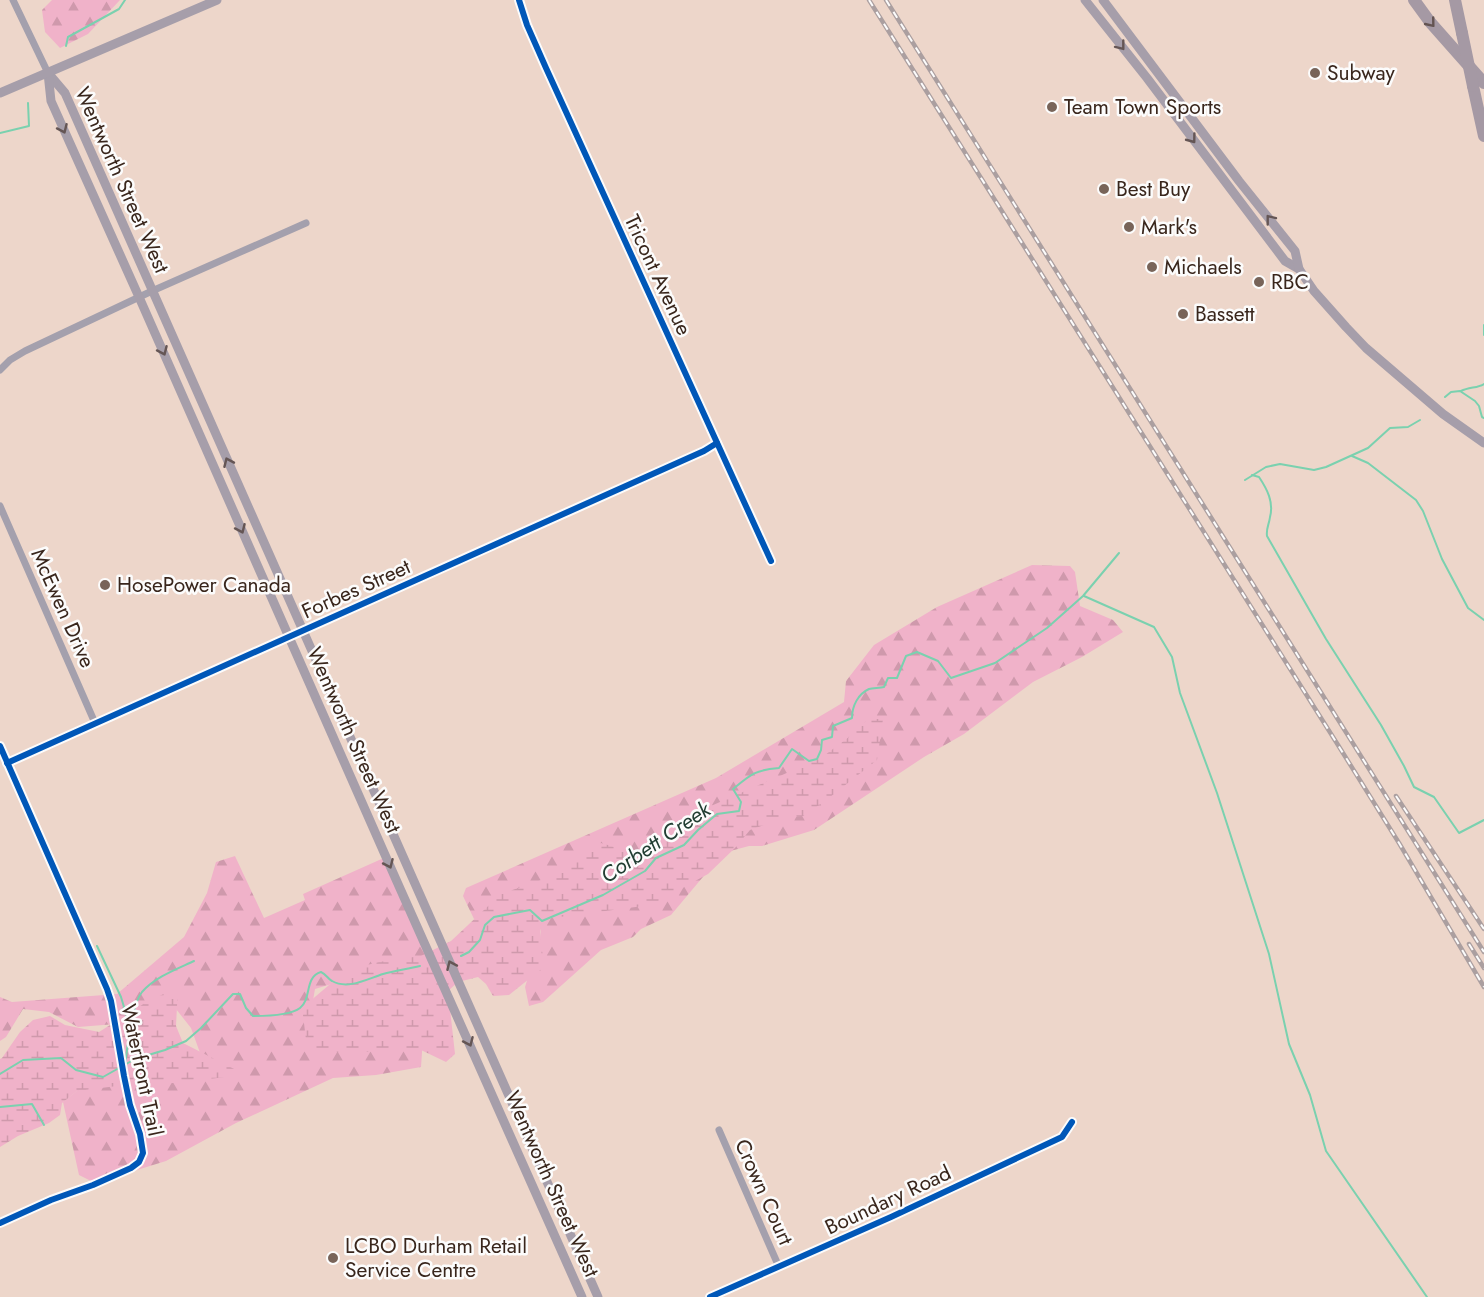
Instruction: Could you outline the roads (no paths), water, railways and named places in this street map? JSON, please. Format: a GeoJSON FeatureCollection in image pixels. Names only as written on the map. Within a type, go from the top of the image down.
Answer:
{"type":"FeatureCollection","features":[{"type":"Feature","properties":{"kind":"highway"},"geometry":{"type":"LineString","coordinates":[[1414,0],[1479,84]]}},
{"type":"Feature","properties":{"kind":"highway"},"geometry":{"type":"LineString","coordinates":[[1455,0],[1462,33],[1479,84],[1484,136]]}},
{"type":"Feature","properties":{"kind":"main road"},"geometry":{"type":"LineString","coordinates":[[0,93],[217,0]]}},
{"type":"Feature","properties":{"kind":"main road"},"geometry":{"type":"LineString","coordinates":[[1085,0],[1285,261],[1299,269]]}},
{"type":"Feature","properties":{"kind":"main road"},"geometry":{"type":"LineString","coordinates":[[1103,0],[1239,181],[1295,251],[1299,269],[1319,297],[1366,348],[1443,414],[1484,443]]}},
{"type":"Feature","properties":{"kind":"main road","name":"Wentworth Street West"},"geometry":{"type":"LineString","coordinates":[[48,73],[65,93],[598,1297]]}},
{"type":"Feature","properties":{"kind":"main road","name":"Wentworth Street West"},"geometry":{"type":"LineString","coordinates":[[48,73],[51,101],[582,1297]]}},
{"type":"Feature","properties":{"kind":"street"},"geometry":{"type":"LineString","coordinates":[[13,0],[48,73]]}},
{"type":"Feature","properties":{"kind":"street","name":"Tricont Avenue"},"geometry":{"type":"LineString","coordinates":[[519,0],[527,26],[771,561]]}},
{"type":"Feature","properties":{"kind":"street"},"geometry":{"type":"LineString","coordinates":[[0,370],[10,360],[25,351],[152,291],[306,223]]}},
{"type":"Feature","properties":{"kind":"street","name":"Forbes Street"},"geometry":{"type":"LineString","coordinates":[[7,763],[717,444]]}},
{"type":"Feature","properties":{"kind":"street","name":"McEwen Drive"},"geometry":{"type":"LineString","coordinates":[[0,506],[95,723]]}},
{"type":"Feature","properties":{"kind":"street","name":"Boundary Road"},"geometry":{"type":"LineString","coordinates":[[710,1297],[891,1217],[1062,1137],[1071,1122]]}},
{"type":"Feature","properties":{"kind":"street","name":"Crown Court"},"geometry":{"type":"LineString","coordinates":[[719,1130],[779,1267]]}},
{"type":"Feature","properties":{"kind":"waterway"},"geometry":{"type":"LineString","coordinates":[[66,46],[68,37],[119,9],[125,0]]}},
{"type":"Feature","properties":{"kind":"waterway"},"geometry":{"type":"LineString","coordinates":[[0,133],[29,126],[28,103]]}},
{"type":"Feature","properties":{"kind":"waterway"},"geometry":{"type":"LineString","coordinates":[[1484,325],[1484,335]]}},
{"type":"Feature","properties":{"kind":"waterway"},"geometry":{"type":"LineString","coordinates":[[1461,391],[1484,384]]}},
{"type":"Feature","properties":{"kind":"waterway","name":"Corbett Creek"},"geometry":{"type":"LineString","coordinates":[[1445,397],[1451,392],[1460,391],[1475,401],[1484,418]]}},
{"type":"Feature","properties":{"kind":"waterway","name":"Corbett Creek"},"geometry":{"type":"LineString","coordinates":[[1245,480],[1266,467],[1280,464],[1314,470],[1326,467],[1368,448],[1390,428],[1408,427],[1420,420]]}},
{"type":"Feature","properties":{"kind":"waterway"},"geometry":{"type":"LineString","coordinates":[[1352,456],[1368,463],[1416,500],[1423,511],[1442,559],[1468,608],[1484,620]]}},
{"type":"Feature","properties":{"kind":"waterway"},"geometry":{"type":"LineString","coordinates":[[1252,475],[1259,477],[1270,501],[1271,511],[1267,536],[1326,639],[1381,725],[1414,787],[1434,797],[1459,833],[1484,820]]}},
{"type":"Feature","properties":{"kind":"waterway","name":"Corbett Creek"},"geometry":{"type":"LineString","coordinates":[[461,956],[469,952],[480,940],[485,925],[494,917],[530,910],[542,921],[603,895],[645,871],[656,858],[684,845],[717,814],[739,811],[741,802],[733,789],[754,774],[779,768],[792,749],[809,761],[817,759],[822,740],[832,737],[833,726],[852,718],[856,701],[865,691],[884,687],[888,678],[897,678],[906,656],[917,652],[938,661],[951,678],[995,663],[1047,628],[1083,596],[1119,553]]}},
{"type":"Feature","properties":{"kind":"waterway"},"geometry":{"type":"LineString","coordinates":[[1084,596],[1154,627],[1172,657],[1180,693],[1217,793],[1269,954],[1289,1044],[1310,1095],[1326,1151],[1427,1297]]}},
{"type":"Feature","properties":{"kind":"waterway"},"geometry":{"type":"LineString","coordinates":[[97,946],[121,997],[130,1027]]}},
{"type":"Feature","properties":{"kind":"waterway"},"geometry":{"type":"LineString","coordinates":[[125,1064],[135,1007],[142,992],[160,978],[194,961]]}},
{"type":"Feature","properties":{"kind":"waterway","name":"Corbett Creek"},"geometry":{"type":"LineString","coordinates":[[0,1074],[23,1060],[61,1058],[76,1070],[103,1077],[135,1059],[186,1041],[233,994],[240,994],[246,1008],[253,1016],[278,1015],[300,1008],[304,1004],[312,978],[321,972],[338,983],[351,984],[420,966]]}},
{"type":"Feature","properties":{"kind":"waterway"},"geometry":{"type":"LineString","coordinates":[[0,1107],[32,1104],[44,1125]]}},
{"type":"Feature","properties":{"kind":"railway"},"geometry":{"type":"LineString","coordinates":[[869,0],[1338,745],[1484,987]]}},
{"type":"Feature","properties":{"kind":"railway"},"geometry":{"type":"LineString","coordinates":[[886,0],[1484,952]]}},
{"type":"Feature","properties":{"kind":"railway"},"geometry":{"type":"LineString","coordinates":[[1396,796],[1484,929]]}},
{"type":"Feature","properties":{"kind":"railway"},"geometry":{"type":"LineString","coordinates":[[1469,944],[1484,968]]}},
{"type":"Feature","properties":{"kind":"place","name":"Subway"},"geometry":{"type":"Point","coordinates":[1315,73]}},
{"type":"Feature","properties":{"kind":"place","name":"Team Town Sports"},"geometry":{"type":"Point","coordinates":[1052,107]}},
{"type":"Feature","properties":{"kind":"place","name":"Best Buy"},"geometry":{"type":"Point","coordinates":[1104,189]}},
{"type":"Feature","properties":{"kind":"place","name":"Mark's"},"geometry":{"type":"Point","coordinates":[1129,227]}},
{"type":"Feature","properties":{"kind":"place","name":"Michaels"},"geometry":{"type":"Point","coordinates":[1152,267]}},
{"type":"Feature","properties":{"kind":"place","name":"RBC"},"geometry":{"type":"Point","coordinates":[1259,282]}},
{"type":"Feature","properties":{"kind":"place","name":"Bassett"},"geometry":{"type":"Point","coordinates":[1183,314]}},
{"type":"Feature","properties":{"kind":"place","name":"HosePower Canada"},"geometry":{"type":"Point","coordinates":[105,585]}},
{"type":"Feature","properties":{"kind":"place","name":"LCBO Durham Retail Service Centre"},"geometry":{"type":"Point","coordinates":[333,1258]}}]}
